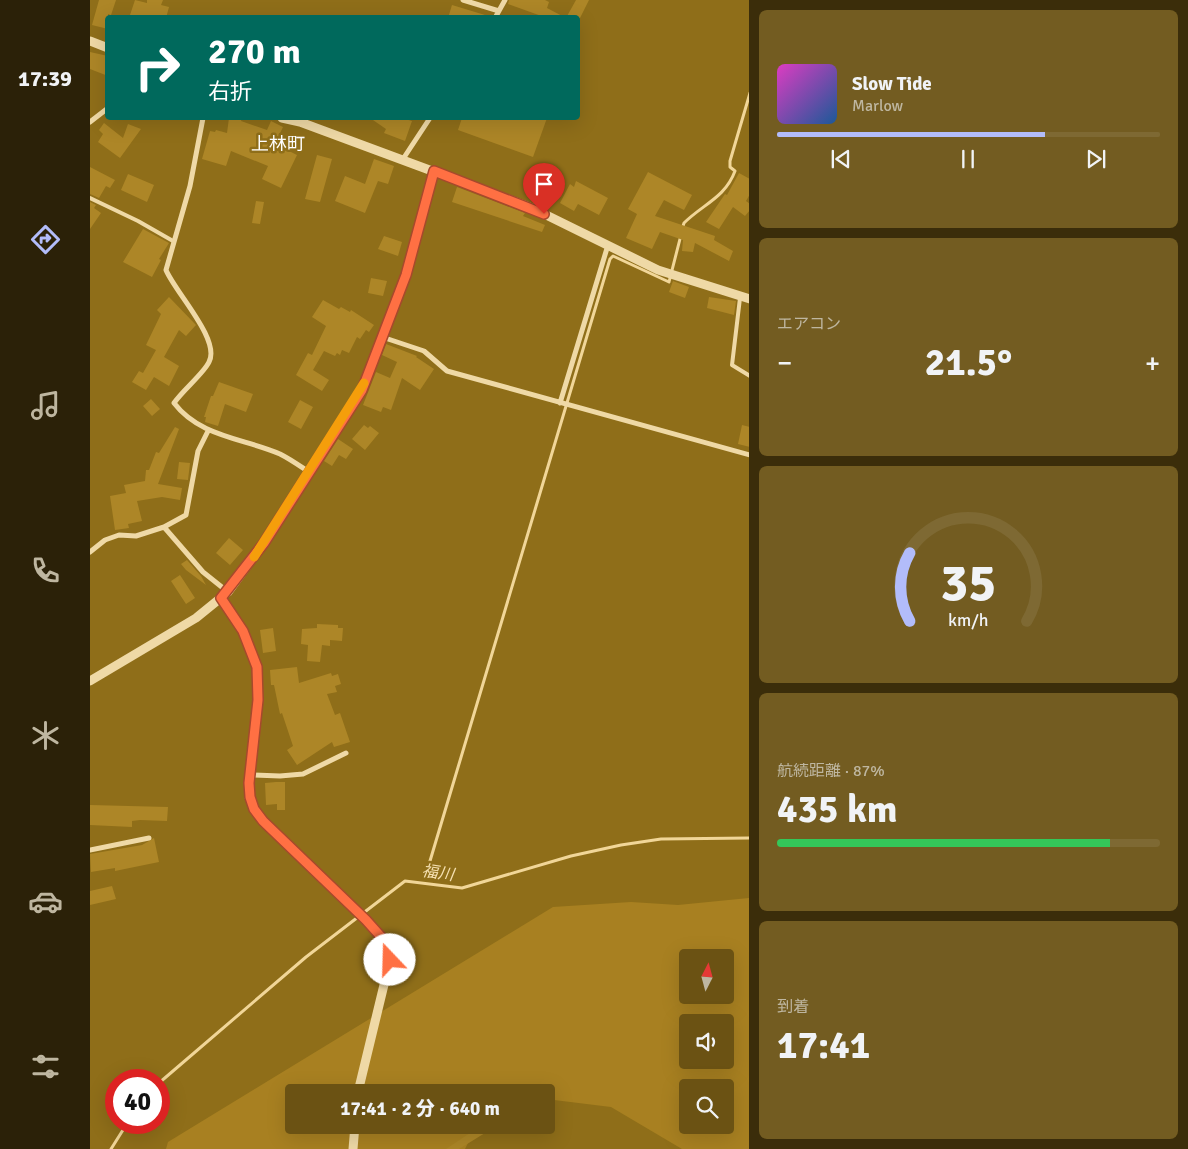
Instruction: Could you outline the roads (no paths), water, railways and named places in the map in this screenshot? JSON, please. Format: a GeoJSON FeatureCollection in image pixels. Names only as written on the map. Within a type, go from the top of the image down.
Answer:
{"type":"FeatureCollection","features":[{"type":"Feature","properties":{"kind":"street"},"geometry":{"type":"LineString","coordinates":[[463,0],[499,11]]}},
{"type":"Feature","properties":{"kind":"street"},"geometry":{"type":"LineString","coordinates":[[497,15],[505,0]]}},
{"type":"Feature","properties":{"kind":"street"},"geometry":{"type":"LineString","coordinates":[[90,41],[105,47]]}},
{"type":"Feature","properties":{"kind":"street"},"geometry":{"type":"LineString","coordinates":[[90,122],[105,110]]}},
{"type":"Feature","properties":{"kind":"street"},"geometry":{"type":"LineString","coordinates":[[203,120],[190,186],[166,270],[208,339],[212,356],[208,365],[186,386],[174,403],[179,410],[208,431],[280,454],[309,472]]}},
{"type":"Feature","properties":{"kind":"street"},"geometry":{"type":"LineString","coordinates":[[288,120],[403,159],[532,208],[658,270],[745,298]]}},
{"type":"Feature","properties":{"kind":"street"},"geometry":{"type":"LineString","coordinates":[[403,159],[429,120]]}},
{"type":"Feature","properties":{"kind":"street"},"geometry":{"type":"LineString","coordinates":[[90,681],[196,618],[224,595],[264,543],[362,390],[406,275],[434,171]]}},
{"type":"Feature","properties":{"kind":"street"},"geometry":{"type":"LineString","coordinates":[[560,403],[608,245]]}},
{"type":"Feature","properties":{"kind":"street"},"geometry":{"type":"LineString","coordinates":[[382,337],[424,351],[447,371],[749,455]]}},
{"type":"Feature","properties":{"kind":"street"},"geometry":{"type":"LineString","coordinates":[[90,552],[105,540],[119,535],[136,536],[164,527],[186,514],[198,451],[208,431]]}},
{"type":"Feature","properties":{"kind":"street"},"geometry":{"type":"LineString","coordinates":[[164,527],[224,595],[243,631],[257,667],[258,700],[250,797],[254,809],[263,821],[351,904],[383,939],[388,949],[390,960],[360,1084]]}},
{"type":"Feature","properties":{"kind":"street"},"geometry":{"type":"LineString","coordinates":[[251,775],[280,776],[304,774],[346,753]]}},
{"type":"Feature","properties":{"kind":"street"},"geometry":{"type":"LineString","coordinates":[[90,850],[149,838]]}},
{"type":"Feature","properties":{"kind":"street"},"geometry":{"type":"LineString","coordinates":[[353,1149],[354,1134]]}},
{"type":"Feature","properties":{"kind":"lane"},"geometry":{"type":"LineString","coordinates":[[90,198],[138,221],[173,242]]}},
{"type":"Feature","properties":{"kind":"lane"},"geometry":{"type":"LineString","coordinates":[[745,298],[732,365],[749,376]]}},
{"type":"Feature","properties":{"kind":"waterway"},"geometry":{"type":"LineString","coordinates":[[682,229],[684,223],[713,200],[731,180],[735,171],[730,167],[730,161],[749,96]]}},
{"type":"Feature","properties":{"kind":"waterway"},"geometry":{"type":"LineString","coordinates":[[430,861],[610,259],[613,256],[669,282],[681,235]]}},
{"type":"Feature","properties":{"kind":"waterway","name":"福川"},"geometry":{"type":"LineString","coordinates":[[170,1074],[306,957],[405,881],[462,888],[571,856],[621,845],[661,839],[749,838]]}},
{"type":"Feature","properties":{"kind":"waterway","name":"福川"},"geometry":{"type":"LineString","coordinates":[[111,1149],[120,1134]]}},
{"type":"Feature","properties":{"kind":"district","name":"上林町"},"geometry":{"type":"Point","coordinates":[278,144]}}]}
